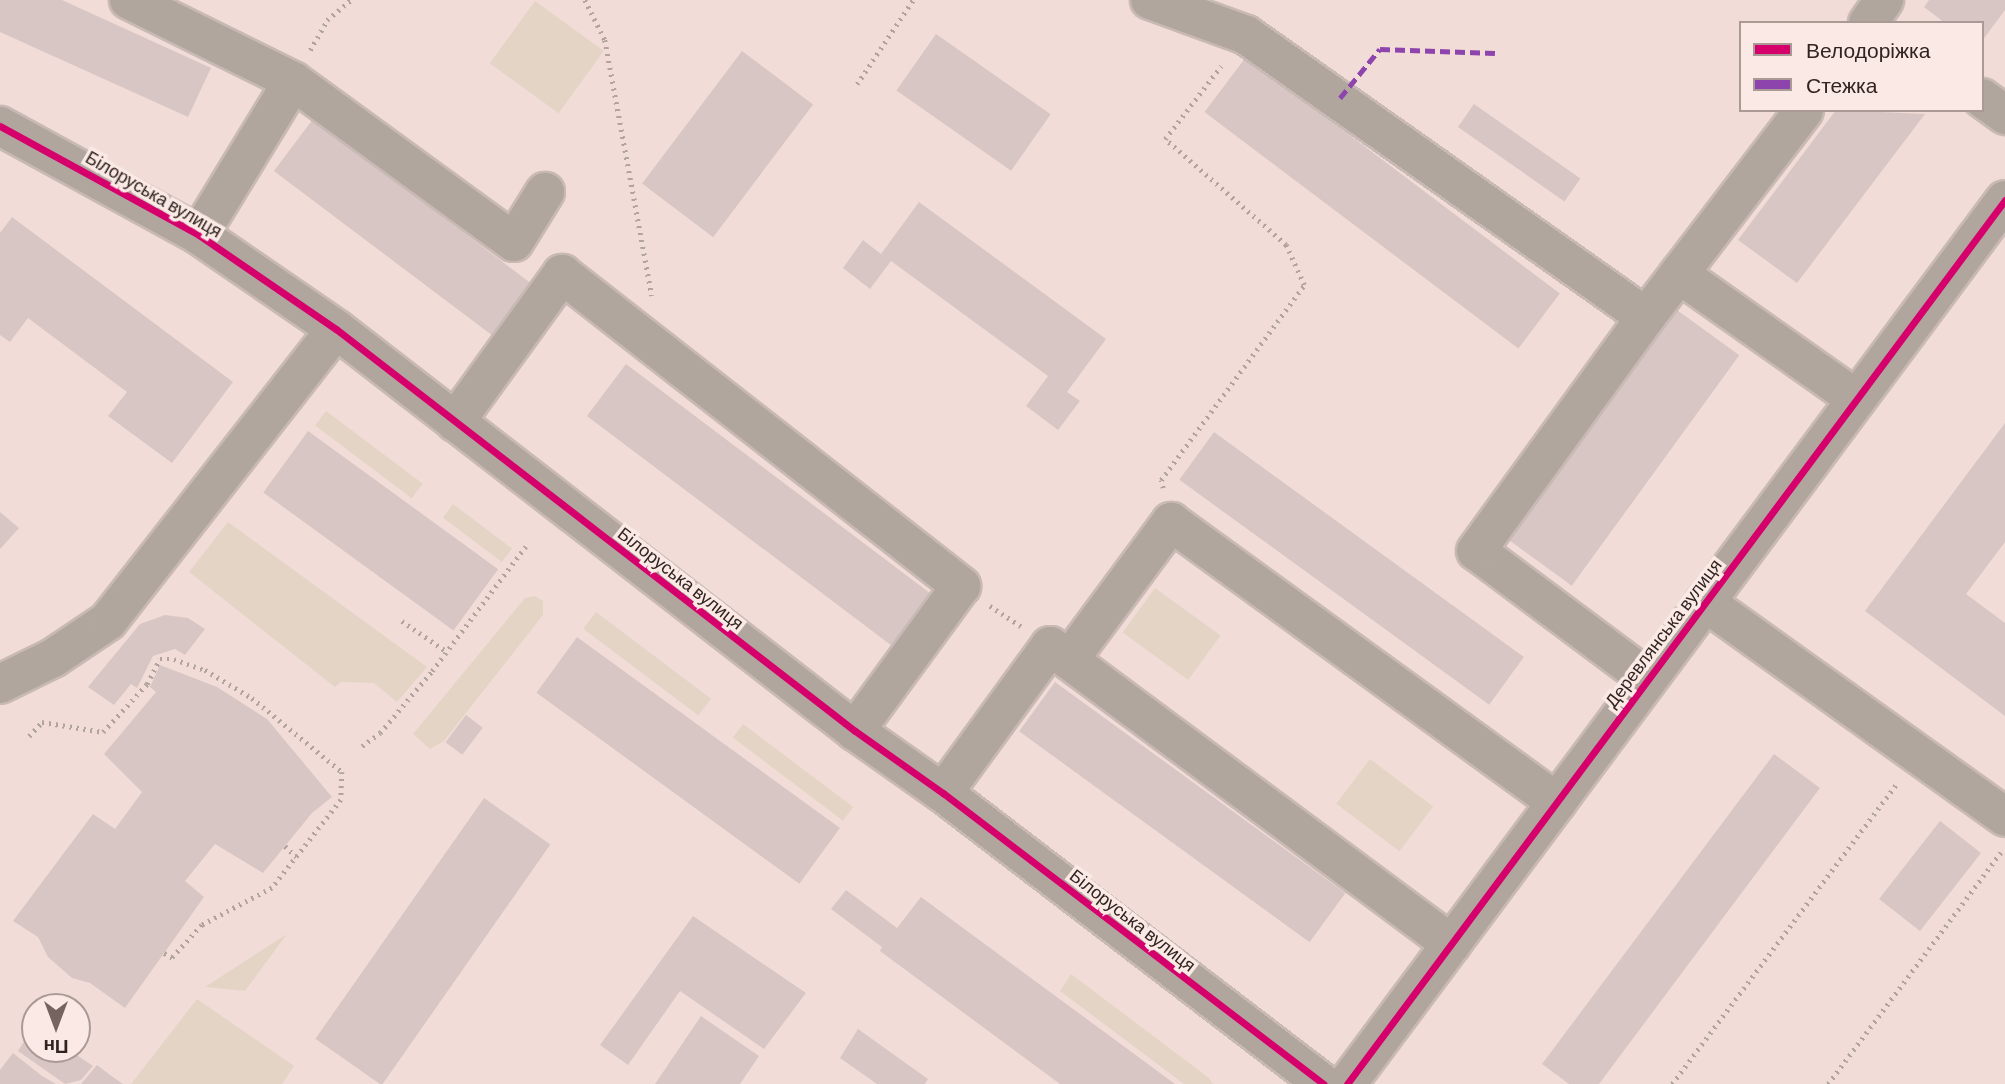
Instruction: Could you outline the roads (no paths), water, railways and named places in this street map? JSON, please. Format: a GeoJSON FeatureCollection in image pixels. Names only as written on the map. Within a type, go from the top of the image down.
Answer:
{"type":"FeatureCollection","features":[{"type":"Feature","properties":{"kind":"street"},"geometry":{"type":"LineString","coordinates":[[130,0],[293,81],[514,242],[545,192]]}},
{"type":"Feature","properties":{"kind":"street"},"geometry":{"type":"LineString","coordinates":[[1150,0],[1246,36],[1646,317]]}},
{"type":"Feature","properties":{"kind":"street"},"geometry":{"type":"LineString","coordinates":[[199,235],[293,81]]}},
{"type":"Feature","properties":{"kind":"street"},"geometry":{"type":"LineString","coordinates":[[1984,99],[2005,115]]}},
{"type":"Feature","properties":{"kind":"street"},"geometry":{"type":"LineString","coordinates":[[1648,679],[1476,551],[1646,317],[1802,112]]}},
{"type":"Feature","properties":{"kind":"street","name":"Білоруська вулиця"},"geometry":{"type":"LineString","coordinates":[[0,126],[199,235],[336,330],[855,731],[943,793],[1324,1084]]}},
{"type":"Feature","properties":{"kind":"street","name":"Деревлянська вулиця"},"geometry":{"type":"LineString","coordinates":[[1347,1084],[1856,399],[2001,214]]}},
{"type":"Feature","properties":{"kind":"street"},"geometry":{"type":"LineString","coordinates":[[455,422],[562,274],[961,586],[855,731]]}},
{"type":"Feature","properties":{"kind":"street"},"geometry":{"type":"LineString","coordinates":[[1679,274],[1856,399]]}},
{"type":"Feature","properties":{"kind":"street"},"geometry":{"type":"LineString","coordinates":[[0,684],[53,658],[108,621],[336,330]]}},
{"type":"Feature","properties":{"kind":"street"},"geometry":{"type":"LineString","coordinates":[[943,793],[1171,522],[1557,802]]}},
{"type":"Feature","properties":{"kind":"street"},"geometry":{"type":"LineString","coordinates":[[1705,603],[2005,817]]}},
{"type":"Feature","properties":{"kind":"street"},"geometry":{"type":"LineString","coordinates":[[1059,653],[1451,943]]}}]}
